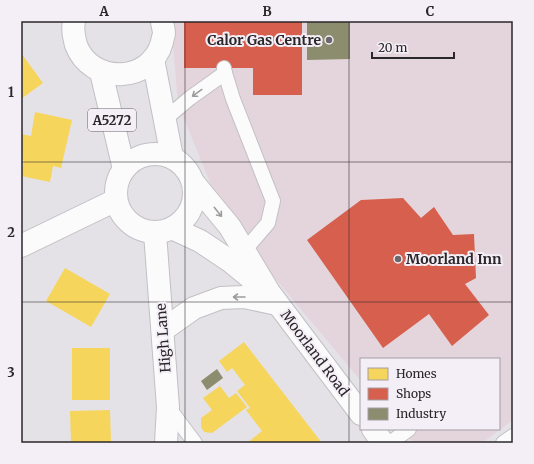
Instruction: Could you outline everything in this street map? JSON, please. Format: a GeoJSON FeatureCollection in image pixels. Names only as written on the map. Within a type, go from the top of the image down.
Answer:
{"type":"FeatureCollection","features":[{"type":"Feature","properties":{"kind":"main road"},"geometry":{"type":"LineString","coordinates":[[73,22],[74,38],[79,53],[88,63],[101,72],[123,75],[141,70],[153,59],[160,49],[164,34],[162,21]]}},
{"type":"Feature","properties":{"kind":"main road"},"geometry":{"type":"LineString","coordinates":[[153,59],[172,157]]}},
{"type":"Feature","properties":{"kind":"main road","name":"A5272"},"geometry":{"type":"LineString","coordinates":[[101,72],[124,169]]}},
{"type":"Feature","properties":{"kind":"main road"},"geometry":{"type":"LineString","coordinates":[[158,154],[172,157],[187,169],[195,189],[194,203],[185,220],[165,231],[142,231],[127,221],[119,210],[116,200],[116,186],[124,169],[134,160],[144,155],[158,154]]}},
{"type":"Feature","properties":{"kind":"main road","name":"Moorland Road"},"geometry":{"type":"LineString","coordinates":[[193,182],[230,227],[273,298],[360,413]]}},
{"type":"Feature","properties":{"kind":"main road"},"geometry":{"type":"LineString","coordinates":[[21,246],[116,200]]}},
{"type":"Feature","properties":{"kind":"main road","name":"Moorland Road"},"geometry":{"type":"LineString","coordinates":[[165,231],[200,241],[230,261],[273,298]]}},
{"type":"Feature","properties":{"kind":"main road","name":"High Lane"},"geometry":{"type":"LineString","coordinates":[[165,231],[163,330],[168,407],[166,443]]}},
{"type":"Feature","properties":{"kind":"main road"},"geometry":{"type":"LineString","coordinates":[[163,330],[194,308],[221,298],[273,298]]}},
{"type":"Feature","properties":{"kind":"main road"},"geometry":{"type":"LineString","coordinates":[[374,430],[383,443]]}},
{"type":"Feature","properties":{"kind":"lane"},"geometry":{"type":"LineString","coordinates":[[165,119],[224,70],[232,98],[273,201],[268,223],[244,251]]}},
{"type":"Feature","properties":{"kind":"lane"},"geometry":{"type":"LineString","coordinates":[[168,407],[195,443]]}},
{"type":"Feature","properties":{"kind":"lane"},"geometry":{"type":"LineString","coordinates":[[390,443],[408,430]]}},
{"type":"Feature","properties":{"kind":"lane"},"geometry":{"type":"LineString","coordinates":[[503,443],[513,436]]}},
{"type":"Feature","properties":{"kind":"shaded area"},"geometry":{"type":"Polygon","coordinates":[[[171,21],[513,21],[513,420],[500,430],[500,358],[360,358],[360,380],[263,264],[213,190],[178,104],[171,21]]]}},
{"type":"Feature","properties":{"kind":"shaded area"},"geometry":{"type":"Polygon","coordinates":[[[403,430],[500,430],[482,443],[413,443],[403,430]]]}},
{"type":"Feature","properties":{"kind":"building: Homes"},"geometry":{"type":"Polygon","coordinates":[[[21,53],[43,83],[21,99],[21,53]]]}},
{"type":"Feature","properties":{"kind":"building: Homes"},"geometry":{"type":"Polygon","coordinates":[[[35,112],[72,120],[61,168],[53,166],[50,182],[21,176],[24,160],[21,159],[21,134],[31,136],[35,112]]]}},
{"type":"Feature","properties":{"kind":"building: Homes"},"geometry":{"type":"Polygon","coordinates":[[[65,268],[110,294],[91,327],[46,301],[65,268]]]}},
{"type":"Feature","properties":{"kind":"building: Homes"},"geometry":{"type":"Polygon","coordinates":[[[244,342],[322,443],[247,443],[262,431],[246,410],[250,408],[237,391],[245,385],[232,368],[227,372],[219,361],[244,342]]]}},
{"type":"Feature","properties":{"kind":"building: Homes"},"geometry":{"type":"Polygon","coordinates":[[[72,348],[110,348],[110,400],[72,400],[72,348]]]}},
{"type":"Feature","properties":{"kind":"building: Homes"},"geometry":{"type":"Polygon","coordinates":[[[220,386],[229,398],[236,393],[247,407],[212,433],[204,432],[201,427],[201,418],[212,410],[203,398],[220,386]]]}},
{"type":"Feature","properties":{"kind":"building: Homes"},"geometry":{"type":"Polygon","coordinates":[[[110,410],[111,443],[71,443],[70,411],[110,410]]]}},
{"type":"Feature","properties":{"kind":"building: Shops"},"geometry":{"type":"Polygon","coordinates":[[[184,21],[302,21],[302,95],[253,95],[253,68],[184,68],[184,21]]]}},
{"type":"Feature","properties":{"kind":"building: Shops","name":"Moorland Inn"},"geometry":{"type":"Polygon","coordinates":[[[403,198],[421,218],[434,207],[453,235],[474,234],[476,278],[465,284],[489,315],[452,346],[429,314],[383,348],[307,240],[361,200],[403,198]]]}},
{"type":"Feature","properties":{"kind":"building: Industry","name":"Calor Gas Centre"},"geometry":{"type":"Polygon","coordinates":[[[307,21],[350,21],[350,59],[307,60],[307,21]]]}},
{"type":"Feature","properties":{"kind":"building: Industry"},"geometry":{"type":"Polygon","coordinates":[[[217,369],[223,378],[207,390],[201,381],[217,369]]]}},
{"type":"Feature","properties":{"kind":"place","name":"Calor Gas Centre"},"geometry":{"type":"Point","coordinates":[329,40]}},
{"type":"Feature","properties":{"kind":"place","name":"Moorland Inn"},"geometry":{"type":"Point","coordinates":[398,259]}}]}
